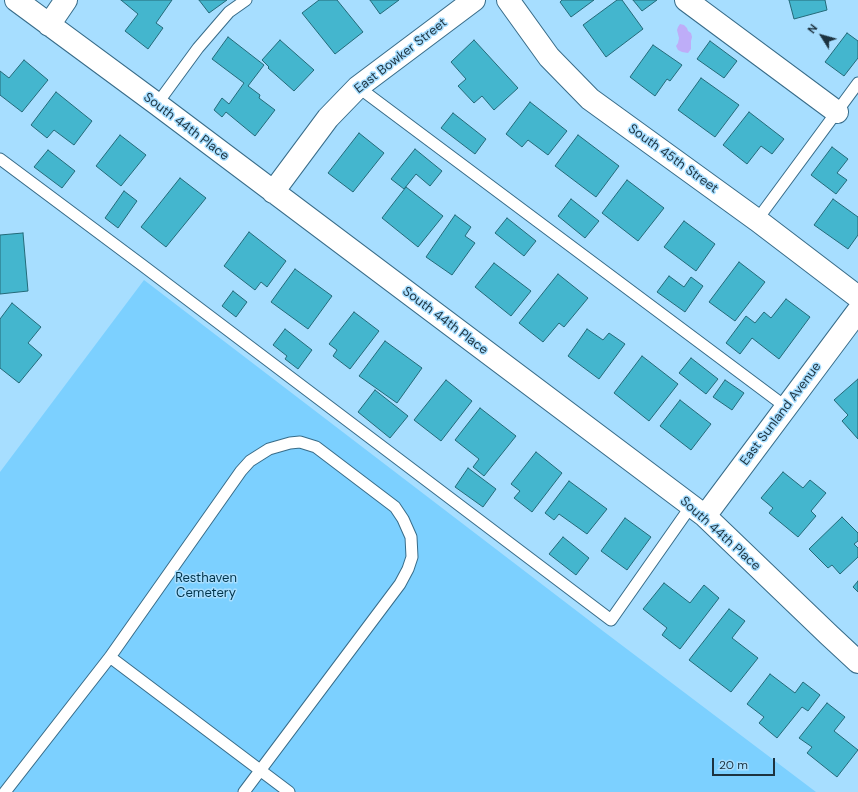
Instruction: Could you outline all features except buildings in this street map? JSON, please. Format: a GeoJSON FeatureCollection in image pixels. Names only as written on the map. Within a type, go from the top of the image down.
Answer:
{"type":"FeatureCollection","features":[{"type":"Feature","properties":{"kind":"street","name":"South 44th Place"},"geometry":{"type":"LineString","coordinates":[[16,0],[157,104],[698,511],[858,662]]}},
{"type":"Feature","properties":{"kind":"street"},"geometry":{"type":"LineString","coordinates":[[49,25],[66,0]]}},
{"type":"Feature","properties":{"kind":"street","name":"East Bowker Street"},"geometry":{"type":"LineString","coordinates":[[273,192],[328,118],[358,86],[474,0]]}},
{"type":"Feature","properties":{"kind":"street","name":"South 45th Street"},"geometry":{"type":"LineString","coordinates":[[508,0],[549,57],[590,99],[757,220],[858,297]]}},
{"type":"Feature","properties":{"kind":"street"},"geometry":{"type":"LineString","coordinates":[[686,0],[836,112]]}},
{"type":"Feature","properties":{"kind":"street","name":"East Sunland Avenue"},"geometry":{"type":"LineString","coordinates":[[698,511],[786,407],[858,311]]}},
{"type":"Feature","properties":{"kind":"lane"},"geometry":{"type":"LineString","coordinates":[[157,104],[198,48],[229,12],[246,0]]}},
{"type":"Feature","properties":{"kind":"lane"},"geometry":{"type":"LineString","coordinates":[[757,220],[858,83]]}},
{"type":"Feature","properties":{"kind":"lane"},"geometry":{"type":"LineString","coordinates":[[358,86],[786,407]]}},
{"type":"Feature","properties":{"kind":"lane"},"geometry":{"type":"LineString","coordinates":[[0,159],[611,620],[698,511]]}},
{"type":"Feature","properties":{"kind":"lane"},"geometry":{"type":"LineString","coordinates":[[5,792],[110,657],[241,471],[250,461],[269,449],[290,443],[300,442],[316,448],[395,507],[403,518],[411,537],[412,557],[408,569],[400,584],[244,792]]}},
{"type":"Feature","properties":{"kind":"lane"},"geometry":{"type":"LineString","coordinates":[[110,657],[289,792]]}},
{"type":"Feature","properties":{"kind":"green space","name":"Resthaven Cemetery"},"geometry":{"type":"Polygon","coordinates":[[[144,280],[816,792],[0,792],[0,472],[144,280]]]}},
{"type":"Feature","properties":{"kind":"shaded area"},"geometry":{"type":"Polygon","coordinates":[[[680,24],[684,25],[691,33],[691,49],[688,53],[678,50],[676,46],[679,38],[677,30],[680,24]]]}}]}
